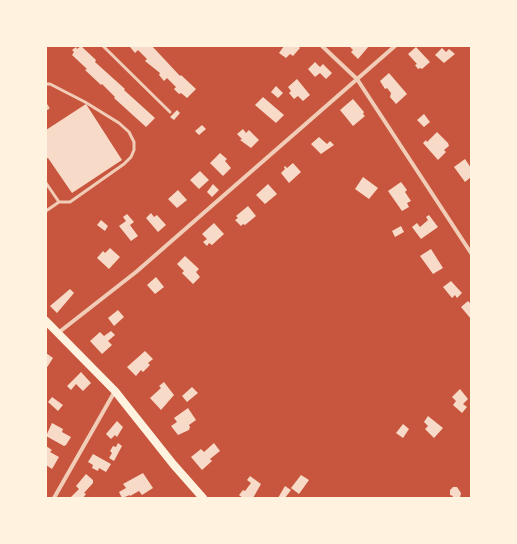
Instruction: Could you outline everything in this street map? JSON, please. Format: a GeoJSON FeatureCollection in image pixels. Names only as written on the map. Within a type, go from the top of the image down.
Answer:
{"type":"FeatureCollection","features":[{"type":"Feature","properties":{"kind":"main road"},"geometry":{"type":"LineString","coordinates":[[46,321],[115,391],[173,464],[203,498]]}},
{"type":"Feature","properties":{"kind":"street"},"geometry":{"type":"LineString","coordinates":[[322,46],[357,79],[471,253]]}},
{"type":"Feature","properties":{"kind":"street"},"geometry":{"type":"LineString","coordinates":[[58,333],[136,272],[395,46]]}},
{"type":"Feature","properties":{"kind":"street"},"geometry":{"type":"LineString","coordinates":[[54,498],[115,391]]}},
{"type":"Feature","properties":{"kind":"lane"},"geometry":{"type":"LineString","coordinates":[[103,46],[170,112]]}},
{"type":"Feature","properties":{"kind":"lane"},"geometry":{"type":"LineString","coordinates":[[46,84],[50,84],[85,102],[119,123],[130,132],[134,142],[134,150],[131,157],[124,164],[70,202],[60,202],[46,211]]}},
{"type":"Feature","properties":{"kind":"lane"},"geometry":{"type":"LineString","coordinates":[[46,105],[48,108],[46,109]]}},
{"type":"Feature","properties":{"kind":"lane"},"geometry":{"type":"LineString","coordinates":[[46,183],[60,202]]}},
{"type":"Feature","properties":{"kind":"building"},"geometry":{"type":"Polygon","coordinates":[[[81,46],[96,60],[95,62],[155,118],[146,127],[114,98],[115,97],[102,84],[101,85],[85,70],[87,69],[72,55],[74,52],[72,50],[81,46]]]}},
{"type":"Feature","properties":{"kind":"building"},"geometry":{"type":"Polygon","coordinates":[[[152,46],[180,76],[181,75],[196,89],[187,98],[181,93],[179,94],[174,89],[176,87],[167,78],[164,81],[159,75],[160,73],[145,61],[147,59],[138,50],[135,53],[130,47],[152,46]]]}},
{"type":"Feature","properties":{"kind":"building"},"geometry":{"type":"Polygon","coordinates":[[[284,46],[298,46],[300,48],[293,56],[290,54],[286,58],[279,53],[284,46]]]}},
{"type":"Feature","properties":{"kind":"building"},"geometry":{"type":"Polygon","coordinates":[[[349,46],[369,46],[358,59],[351,52],[353,50],[349,46]]]}},
{"type":"Feature","properties":{"kind":"building"},"geometry":{"type":"Polygon","coordinates":[[[416,47],[430,62],[422,69],[418,69],[415,65],[417,64],[408,54],[416,47]]]}},
{"type":"Feature","properties":{"kind":"building"},"geometry":{"type":"Polygon","coordinates":[[[442,48],[446,52],[449,49],[455,54],[444,63],[435,55],[442,48]]]}},
{"type":"Feature","properties":{"kind":"building"},"geometry":{"type":"Polygon","coordinates":[[[315,62],[320,67],[323,64],[332,73],[326,79],[320,73],[315,77],[308,69],[315,62]]]}},
{"type":"Feature","properties":{"kind":"building"},"geometry":{"type":"Polygon","coordinates":[[[389,73],[407,94],[396,104],[390,97],[391,93],[387,88],[385,89],[380,81],[389,73]]]}},
{"type":"Feature","properties":{"kind":"building"},"geometry":{"type":"Polygon","coordinates":[[[297,79],[310,95],[303,101],[298,96],[294,99],[289,93],[291,91],[288,87],[297,79]]]}},
{"type":"Feature","properties":{"kind":"building"},"geometry":{"type":"Polygon","coordinates":[[[276,86],[283,93],[278,98],[271,92],[276,86]]]}},
{"type":"Feature","properties":{"kind":"building"},"geometry":{"type":"Polygon","coordinates":[[[263,97],[284,115],[276,123],[255,105],[263,97]]]}},
{"type":"Feature","properties":{"kind":"building"},"geometry":{"type":"Polygon","coordinates":[[[353,99],[364,112],[363,114],[365,116],[353,126],[340,110],[353,99]]]}},
{"type":"Feature","properties":{"kind":"building"},"geometry":{"type":"Polygon","coordinates":[[[86,104],[122,160],[72,193],[48,158],[46,159],[46,130],[86,104]]]}},
{"type":"Feature","properties":{"kind":"building"},"geometry":{"type":"Polygon","coordinates":[[[177,110],[180,113],[174,120],[170,117],[177,110]]]}},
{"type":"Feature","properties":{"kind":"building"},"geometry":{"type":"Polygon","coordinates":[[[424,114],[430,122],[424,127],[417,120],[424,114]]]}},
{"type":"Feature","properties":{"kind":"building"},"geometry":{"type":"Polygon","coordinates":[[[202,125],[206,129],[199,135],[195,131],[202,125]]]}},
{"type":"Feature","properties":{"kind":"building"},"geometry":{"type":"Polygon","coordinates":[[[243,129],[246,133],[249,130],[259,140],[251,148],[240,140],[242,139],[237,134],[243,129]]]}},
{"type":"Feature","properties":{"kind":"building"},"geometry":{"type":"Polygon","coordinates":[[[437,132],[449,146],[444,150],[446,152],[438,160],[423,143],[426,140],[427,142],[437,132]]]}},
{"type":"Feature","properties":{"kind":"building"},"geometry":{"type":"Polygon","coordinates":[[[319,137],[327,144],[330,141],[334,145],[321,154],[311,144],[319,137]]]}},
{"type":"Feature","properties":{"kind":"building"},"geometry":{"type":"Polygon","coordinates":[[[220,153],[227,159],[225,161],[231,168],[223,176],[210,163],[220,153]]]}},
{"type":"Feature","properties":{"kind":"building"},"geometry":{"type":"Polygon","coordinates":[[[465,159],[471,168],[471,177],[465,182],[454,167],[465,159]]]}},
{"type":"Feature","properties":{"kind":"building"},"geometry":{"type":"Polygon","coordinates":[[[293,163],[301,172],[289,183],[281,173],[285,169],[285,166],[287,168],[293,163]]]}},
{"type":"Feature","properties":{"kind":"building"},"geometry":{"type":"Polygon","coordinates":[[[200,171],[209,180],[199,189],[190,180],[200,171]]]}},
{"type":"Feature","properties":{"kind":"building"},"geometry":{"type":"Polygon","coordinates":[[[363,177],[378,188],[369,199],[355,189],[363,177]]]}},
{"type":"Feature","properties":{"kind":"building"},"geometry":{"type":"Polygon","coordinates":[[[401,182],[407,190],[405,192],[411,201],[407,203],[409,207],[402,211],[388,191],[401,182]]]}},
{"type":"Feature","properties":{"kind":"building"},"geometry":{"type":"Polygon","coordinates":[[[213,184],[219,190],[212,197],[207,192],[213,184]]]}},
{"type":"Feature","properties":{"kind":"building"},"geometry":{"type":"Polygon","coordinates":[[[268,184],[277,194],[265,204],[256,195],[268,184]]]}},
{"type":"Feature","properties":{"kind":"building"},"geometry":{"type":"Polygon","coordinates":[[[178,190],[187,200],[177,208],[168,199],[178,190]]]}},
{"type":"Feature","properties":{"kind":"building"},"geometry":{"type":"Polygon","coordinates":[[[248,206],[256,216],[245,225],[243,224],[241,226],[235,220],[238,218],[236,216],[248,206]]]}},
{"type":"Feature","properties":{"kind":"building"},"geometry":{"type":"Polygon","coordinates":[[[151,213],[154,217],[157,215],[166,225],[158,232],[146,218],[151,213]]]}},
{"type":"Feature","properties":{"kind":"building"},"geometry":{"type":"Polygon","coordinates":[[[127,214],[134,222],[130,225],[138,236],[131,241],[119,226],[126,221],[123,217],[127,214]]]}},
{"type":"Feature","properties":{"kind":"building"},"geometry":{"type":"Polygon","coordinates":[[[429,215],[438,227],[421,239],[412,227],[417,223],[420,227],[428,220],[426,217],[429,215]]]}},
{"type":"Feature","properties":{"kind":"building"},"geometry":{"type":"Polygon","coordinates":[[[101,220],[108,226],[105,231],[97,225],[101,220]]]}},
{"type":"Feature","properties":{"kind":"building"},"geometry":{"type":"Polygon","coordinates":[[[214,223],[224,234],[212,245],[209,243],[207,246],[203,242],[207,239],[202,234],[214,223]]]}},
{"type":"Feature","properties":{"kind":"building"},"geometry":{"type":"Polygon","coordinates":[[[401,226],[404,232],[395,237],[392,231],[401,226]]]}},
{"type":"Feature","properties":{"kind":"building"},"geometry":{"type":"Polygon","coordinates":[[[110,248],[120,257],[109,269],[97,258],[103,251],[105,253],[110,248]]]}},
{"type":"Feature","properties":{"kind":"building"},"geometry":{"type":"Polygon","coordinates":[[[431,249],[443,268],[433,274],[420,256],[431,249]]]}},
{"type":"Feature","properties":{"kind":"building"},"geometry":{"type":"Polygon","coordinates":[[[185,256],[199,269],[196,272],[200,277],[193,284],[182,273],[184,271],[177,264],[185,256]]]}},
{"type":"Feature","properties":{"kind":"building"},"geometry":{"type":"Polygon","coordinates":[[[156,277],[164,287],[155,294],[147,285],[156,277]]]}},
{"type":"Feature","properties":{"kind":"building"},"geometry":{"type":"Polygon","coordinates":[[[451,281],[462,293],[457,298],[455,295],[452,298],[443,287],[451,281]]]}},
{"type":"Feature","properties":{"kind":"building"},"geometry":{"type":"Polygon","coordinates":[[[70,289],[74,293],[57,313],[50,306],[70,289]]]}},
{"type":"Feature","properties":{"kind":"building"},"geometry":{"type":"Polygon","coordinates":[[[468,301],[471,304],[471,319],[461,307],[468,301]]]}},
{"type":"Feature","properties":{"kind":"building"},"geometry":{"type":"Polygon","coordinates":[[[118,310],[124,317],[114,326],[108,318],[118,310]]]}},
{"type":"Feature","properties":{"kind":"building"},"geometry":{"type":"Polygon","coordinates":[[[111,331],[115,335],[108,341],[112,345],[102,354],[90,341],[100,332],[104,336],[111,331]]]}},
{"type":"Feature","properties":{"kind":"building"},"geometry":{"type":"Polygon","coordinates":[[[145,351],[153,359],[148,363],[150,365],[143,372],[141,370],[136,376],[127,367],[145,351]]]}},
{"type":"Feature","properties":{"kind":"building"},"geometry":{"type":"Polygon","coordinates":[[[46,353],[53,358],[46,369],[46,353]]]}},
{"type":"Feature","properties":{"kind":"building"},"geometry":{"type":"Polygon","coordinates":[[[81,372],[91,383],[83,391],[76,384],[71,390],[67,386],[81,372]]]}},
{"type":"Feature","properties":{"kind":"building"},"geometry":{"type":"Polygon","coordinates":[[[164,382],[174,395],[161,410],[150,398],[161,388],[159,386],[164,382]]]}},
{"type":"Feature","properties":{"kind":"building"},"geometry":{"type":"Polygon","coordinates":[[[192,387],[198,393],[187,402],[182,396],[192,387]]]}},
{"type":"Feature","properties":{"kind":"building"},"geometry":{"type":"Polygon","coordinates":[[[460,389],[468,399],[463,404],[467,407],[462,413],[453,405],[456,401],[452,397],[460,389]]]}},
{"type":"Feature","properties":{"kind":"building"},"geometry":{"type":"Polygon","coordinates":[[[52,397],[63,405],[58,411],[48,402],[52,397]]]}},
{"type":"Feature","properties":{"kind":"building"},"geometry":{"type":"Polygon","coordinates":[[[188,408],[196,420],[189,425],[189,430],[178,435],[171,426],[177,422],[174,418],[188,408]]]}},
{"type":"Feature","properties":{"kind":"building"},"geometry":{"type":"Polygon","coordinates":[[[428,416],[443,428],[434,438],[425,429],[428,426],[424,422],[428,416]]]}},
{"type":"Feature","properties":{"kind":"building"},"geometry":{"type":"Polygon","coordinates":[[[117,421],[123,427],[117,437],[115,435],[111,439],[106,434],[117,421]]]}},
{"type":"Feature","properties":{"kind":"building"},"geometry":{"type":"Polygon","coordinates":[[[52,423],[63,429],[62,432],[71,437],[66,445],[64,446],[46,436],[52,423]]]}},
{"type":"Feature","properties":{"kind":"building"},"geometry":{"type":"Polygon","coordinates":[[[403,424],[409,429],[403,438],[396,433],[403,424]]]}},
{"type":"Feature","properties":{"kind":"building"},"geometry":{"type":"Polygon","coordinates":[[[118,443],[122,446],[114,461],[109,458],[112,453],[110,451],[113,446],[116,447],[118,443]]]}},
{"type":"Feature","properties":{"kind":"building"},"geometry":{"type":"Polygon","coordinates":[[[214,443],[220,451],[210,459],[212,461],[202,470],[191,457],[201,449],[204,452],[214,443]]]}},
{"type":"Feature","properties":{"kind":"building"},"geometry":{"type":"Polygon","coordinates":[[[46,446],[52,450],[50,452],[59,457],[52,469],[46,465],[46,446]]]}},
{"type":"Feature","properties":{"kind":"building"},"geometry":{"type":"Polygon","coordinates":[[[93,454],[111,464],[106,472],[99,468],[98,471],[92,468],[93,465],[88,462],[93,454]]]}},
{"type":"Feature","properties":{"kind":"building"},"geometry":{"type":"Polygon","coordinates":[[[143,473],[153,488],[142,495],[139,491],[122,498],[119,492],[126,488],[123,484],[143,473]]]}},
{"type":"Feature","properties":{"kind":"building"},"geometry":{"type":"Polygon","coordinates":[[[86,474],[93,480],[93,483],[84,493],[86,494],[83,498],[71,497],[79,489],[76,486],[86,474]]]}},
{"type":"Feature","properties":{"kind":"building"},"geometry":{"type":"Polygon","coordinates":[[[301,475],[309,480],[299,494],[291,488],[301,475]]]}},
{"type":"Feature","properties":{"kind":"building"},"geometry":{"type":"Polygon","coordinates":[[[250,476],[261,484],[253,498],[243,498],[239,495],[243,490],[245,491],[251,483],[247,480],[250,476]]]}},
{"type":"Feature","properties":{"kind":"building"},"geometry":{"type":"Polygon","coordinates":[[[285,486],[291,490],[285,498],[278,498],[285,486]]]}},
{"type":"Feature","properties":{"kind":"building"},"geometry":{"type":"Polygon","coordinates":[[[453,487],[457,487],[461,493],[460,498],[452,498],[453,496],[450,495],[450,490],[453,487]]]}}]}
